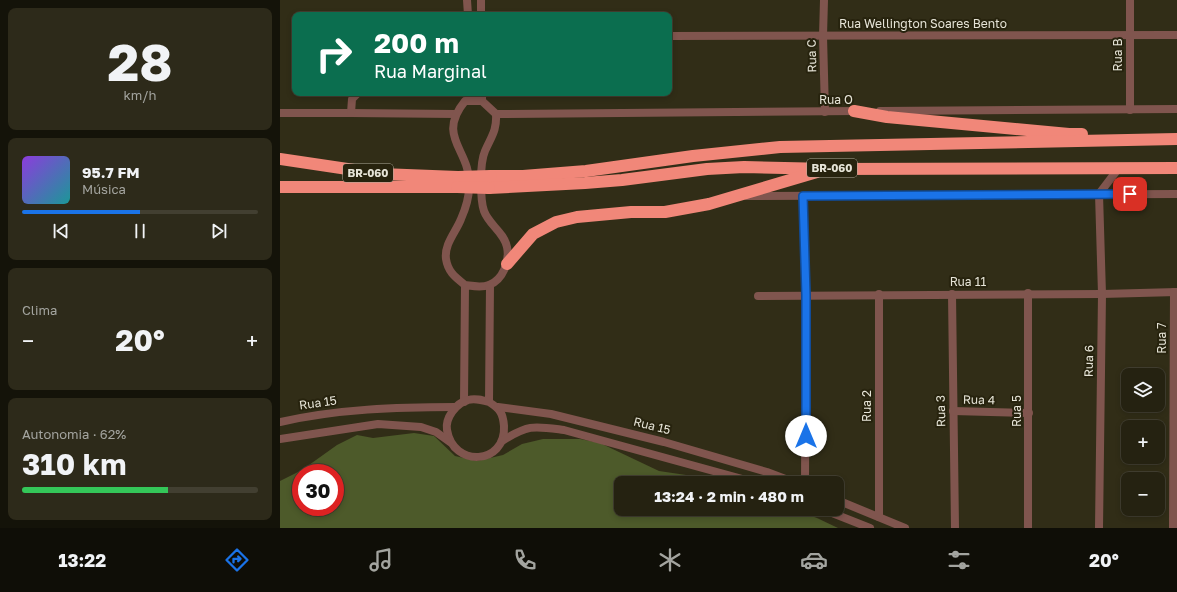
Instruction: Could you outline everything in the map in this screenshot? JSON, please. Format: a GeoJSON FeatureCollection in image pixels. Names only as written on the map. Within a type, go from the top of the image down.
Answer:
{"type":"FeatureCollection","features":[{"type":"Feature","properties":{"kind":"highway"},"geometry":{"type":"LineString","coordinates":[[854,112],[887,117],[1068,134],[1160,134],[1177,138]]}},
{"type":"Feature","properties":{"kind":"highway","name":"BR-060"},"geometry":{"type":"LineString","coordinates":[[490,182],[523,176],[586,171],[693,156],[780,147],[1177,138]]}},
{"type":"Feature","properties":{"kind":"highway","name":"BR-060"},"geometry":{"type":"LineString","coordinates":[[280,159],[387,175],[457,182]]}},
{"type":"Feature","properties":{"kind":"highway","name":"BR-060"},"geometry":{"type":"LineString","coordinates":[[280,187],[457,182],[614,181],[713,169],[744,167],[1177,168]]}},
{"type":"Feature","properties":{"kind":"highway"},"geometry":{"type":"LineString","coordinates":[[507,264],[533,234],[556,222],[577,217],[631,212],[665,212],[709,204],[829,168]]}},
{"type":"Feature","properties":{"kind":"street"},"geometry":{"type":"LineString","coordinates":[[467,0],[468,12]]}},
{"type":"Feature","properties":{"kind":"street"},"geometry":{"type":"LineString","coordinates":[[481,0],[481,12]]}},
{"type":"Feature","properties":{"kind":"street","name":"Rua C"},"geometry":{"type":"LineString","coordinates":[[824,0],[825,112]]}},
{"type":"Feature","properties":{"kind":"street","name":"Rua B"},"geometry":{"type":"LineString","coordinates":[[1130,0],[1130,110]]}},
{"type":"Feature","properties":{"kind":"street","name":"Rua Wellington Soares Bento"},"geometry":{"type":"LineString","coordinates":[[672,36],[1177,34]]}},
{"type":"Feature","properties":{"kind":"street"},"geometry":{"type":"LineString","coordinates":[[351,113],[354,97]]}},
{"type":"Feature","properties":{"kind":"street"},"geometry":{"type":"LineString","coordinates":[[465,97],[482,97],[496,114],[496,123],[493,136],[483,157],[481,188],[484,210],[489,220],[499,231],[507,246],[507,264],[501,276],[490,285],[481,287],[465,285],[451,273],[446,258],[448,246],[461,220],[469,188],[469,175],[464,158],[454,138],[453,122],[465,97]]}},
{"type":"Feature","properties":{"kind":"street","name":"Rua O"},"geometry":{"type":"LineString","coordinates":[[496,114],[1177,110]]}},
{"type":"Feature","properties":{"kind":"street"},"geometry":{"type":"LineString","coordinates":[[280,113],[456,114]]}},
{"type":"Feature","properties":{"kind":"street"},"geometry":{"type":"LineString","coordinates":[[1099,194],[1118,169]]}},
{"type":"Feature","properties":{"kind":"street","name":"Rua 6"},"geometry":{"type":"LineString","coordinates":[[1099,194],[1102,294],[1099,528]]}},
{"type":"Feature","properties":{"kind":"street"},"geometry":{"type":"LineString","coordinates":[[736,196],[1177,194]]}},
{"type":"Feature","properties":{"kind":"street"},"geometry":{"type":"LineString","coordinates":[[803,196],[806,295],[805,476]]}},
{"type":"Feature","properties":{"kind":"street"},"geometry":{"type":"LineString","coordinates":[[464,402],[465,285]]}},
{"type":"Feature","properties":{"kind":"street"},"geometry":{"type":"LineString","coordinates":[[489,402],[490,285]]}},
{"type":"Feature","properties":{"kind":"street","name":"Rua 11"},"geometry":{"type":"LineString","coordinates":[[758,296],[1028,293],[1102,294],[1175,292]]}},
{"type":"Feature","properties":{"kind":"street","name":"Rua 7"},"geometry":{"type":"LineString","coordinates":[[1173,528],[1175,292]]}},
{"type":"Feature","properties":{"kind":"street","name":"Rua 5"},"geometry":{"type":"LineString","coordinates":[[1028,293],[1028,528]]}},
{"type":"Feature","properties":{"kind":"street","name":"Rua 2"},"geometry":{"type":"LineString","coordinates":[[879,294],[879,517]]}},
{"type":"Feature","properties":{"kind":"street","name":"Rua 3"},"geometry":{"type":"LineString","coordinates":[[952,294],[955,528]]}},
{"type":"Feature","properties":{"kind":"street"},"geometry":{"type":"LineString","coordinates":[[280,439],[378,424],[421,427],[436,432],[450,442],[455,449],[462,454],[476,458],[488,455],[496,450],[502,441],[504,431],[503,417],[498,407],[489,402],[477,399],[464,402],[456,407],[450,415],[446,428],[450,442]]}},
{"type":"Feature","properties":{"kind":"street","name":"Rua 15"},"geometry":{"type":"LineString","coordinates":[[280,422],[311,415],[343,411],[456,407]]}},
{"type":"Feature","properties":{"kind":"street","name":"Rua 15"},"geometry":{"type":"LineString","coordinates":[[498,407],[551,414],[664,442],[778,476]]}},
{"type":"Feature","properties":{"kind":"street","name":"Rua 4"},"geometry":{"type":"LineString","coordinates":[[953,411],[1029,413]]}},
{"type":"Feature","properties":{"kind":"street"},"geometry":{"type":"LineString","coordinates":[[502,441],[520,430],[537,426],[564,430],[731,476]]}},
{"type":"Feature","properties":{"kind":"street"},"geometry":{"type":"LineString","coordinates":[[844,503],[905,528]]}},
{"type":"Feature","properties":{"kind":"street"},"geometry":{"type":"LineString","coordinates":[[840,516],[870,528]]}},
{"type":"Feature","properties":{"kind":"green space"},"geometry":{"type":"Polygon","coordinates":[[[414,433],[434,436],[455,456],[477,461],[503,455],[522,444],[543,439],[580,439],[600,443],[659,471],[693,476],[614,476],[614,516],[812,516],[838,528],[280,528],[280,481],[292,475],[292,516],[344,516],[344,464],[310,464],[337,445],[357,435],[373,438],[414,433]]]}},
{"type":"Feature","properties":{"kind":"route"},"geometry":{"type":"LineString","coordinates":[[806,436],[806,295],[803,196],[1130,194]]}}]}
